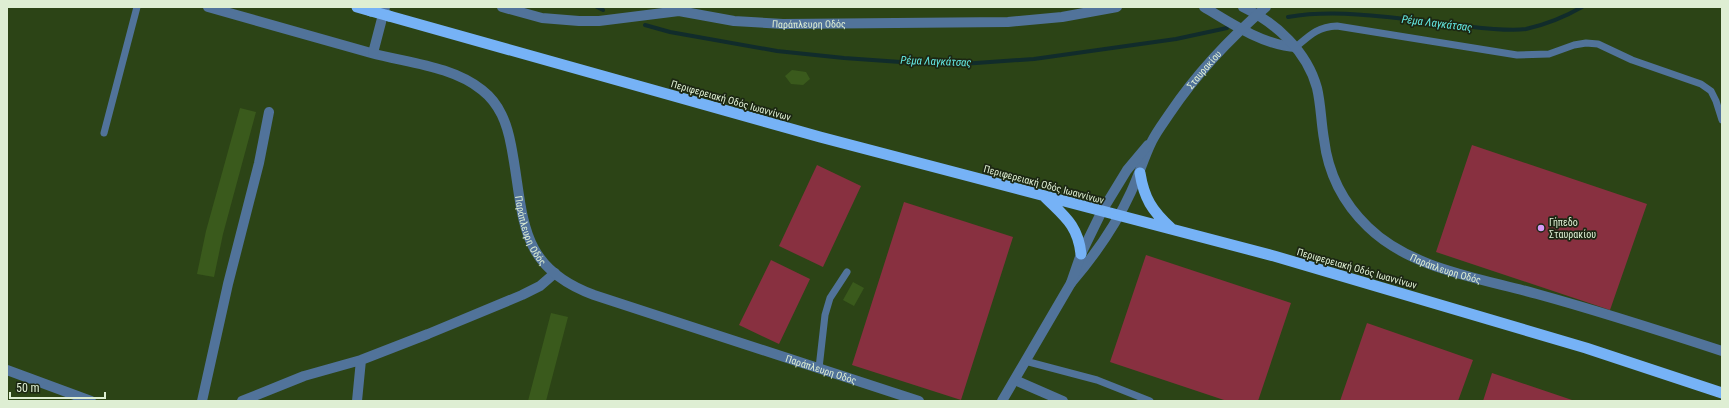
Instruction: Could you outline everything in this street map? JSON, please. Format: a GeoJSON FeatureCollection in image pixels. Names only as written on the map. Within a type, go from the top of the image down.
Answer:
{"type":"FeatureCollection","features":[{"type":"Feature","properties":{"kind":"highway","name":"Περιφερειακή Οδός Ιωαννίνων"},"geometry":{"type":"LineString","coordinates":[[356,7],[371,11],[387,12],[820,137],[1044,197],[1171,229],[1586,348],[1722,393]]}},
{"type":"Feature","properties":{"kind":"highway"},"geometry":{"type":"LineString","coordinates":[[1140,172],[1146,199],[1161,219],[1171,229]]}},
{"type":"Feature","properties":{"kind":"highway"},"geometry":{"type":"LineString","coordinates":[[1044,197],[1071,224],[1076,233],[1081,254]]}},
{"type":"Feature","properties":{"kind":"street","name":"Παράπλευρη Οδός"},"geometry":{"type":"LineString","coordinates":[[208,7],[454,75],[476,86],[493,101],[503,116],[510,138],[522,213],[528,236],[536,254],[554,273],[569,284],[590,293],[919,401]]}},
{"type":"Feature","properties":{"kind":"street","name":"Παράπλευρη Οδός"},"geometry":{"type":"LineString","coordinates":[[502,7],[542,18],[580,21],[599,20],[679,9],[734,21],[783,24],[1008,22],[1055,18],[1091,10],[1117,7]]}},
{"type":"Feature","properties":{"kind":"street"},"geometry":{"type":"LineString","coordinates":[[1204,7],[1271,42],[1286,47],[1296,48]]}},
{"type":"Feature","properties":{"kind":"street","name":"Παράπλευρη Οδός"},"geometry":{"type":"LineString","coordinates":[[1243,7],[1258,14],[1275,26],[1296,48],[1305,62],[1317,88],[1327,157],[1333,177],[1340,192],[1366,226],[1390,246],[1426,263],[1586,309],[1722,352]]}},
{"type":"Feature","properties":{"kind":"street","name":"Σταυρακίου"},"geometry":{"type":"LineString","coordinates":[[1152,141],[1194,80],[1223,46],[1266,7]]}},
{"type":"Feature","properties":{"kind":"street"},"geometry":{"type":"LineString","coordinates":[[373,53],[387,12]]}},
{"type":"Feature","properties":{"kind":"street"},"geometry":{"type":"LineString","coordinates":[[202,401],[269,112]]}},
{"type":"Feature","properties":{"kind":"street"},"geometry":{"type":"LineString","coordinates":[[1071,282],[1095,254],[1118,216],[1140,172],[1152,141]]}},
{"type":"Feature","properties":{"kind":"street"},"geometry":{"type":"LineString","coordinates":[[1002,401],[1071,282],[1081,254],[1102,211],[1127,170],[1152,141]]}},
{"type":"Feature","properties":{"kind":"street"},"geometry":{"type":"LineString","coordinates":[[242,401],[304,376],[361,360],[522,295],[540,286],[554,273]]}},
{"type":"Feature","properties":{"kind":"street"},"geometry":{"type":"LineString","coordinates":[[357,401],[361,360]]}},
{"type":"Feature","properties":{"kind":"street"},"geometry":{"type":"LineString","coordinates":[[7,370],[91,401]]}},
{"type":"Feature","properties":{"kind":"street"},"geometry":{"type":"LineString","coordinates":[[1015,380],[1063,401]]}},
{"type":"Feature","properties":{"kind":"lane"},"geometry":{"type":"LineString","coordinates":[[104,133],[137,7]]}},
{"type":"Feature","properties":{"kind":"lane"},"geometry":{"type":"LineString","coordinates":[[1296,48],[1316,30],[1325,27],[1337,26],[1517,54],[1549,54],[1574,45],[1586,43],[1598,44],[1632,60],[1701,84],[1711,91],[1716,100],[1722,120]]}},
{"type":"Feature","properties":{"kind":"lane"},"geometry":{"type":"LineString","coordinates":[[819,368],[825,315],[830,298],[847,272]]}},
{"type":"Feature","properties":{"kind":"lane"},"geometry":{"type":"LineString","coordinates":[[1025,362],[1097,380],[1150,401]]}},
{"type":"Feature","properties":{"kind":"shaded area","name":"Γήπεδο Σταυρακίου"},"geometry":{"type":"Polygon","coordinates":[[[1472,145],[1647,204],[1610,310],[1436,252],[1472,145]]]}},
{"type":"Feature","properties":{"kind":"shaded area"},"geometry":{"type":"Polygon","coordinates":[[[817,165],[861,186],[823,267],[779,246],[817,165]]]}},
{"type":"Feature","properties":{"kind":"shaded area"},"geometry":{"type":"Polygon","coordinates":[[[904,202],[1013,237],[961,400],[852,365],[904,202]]]}},
{"type":"Feature","properties":{"kind":"shaded area"},"geometry":{"type":"Polygon","coordinates":[[[1146,255],[1291,303],[1258,401],[1227,401],[1110,362],[1146,255]]]}},
{"type":"Feature","properties":{"kind":"shaded area"},"geometry":{"type":"Polygon","coordinates":[[[771,260],[810,279],[779,344],[739,325],[771,260]]]}},
{"type":"Feature","properties":{"kind":"shaded area"},"geometry":{"type":"Polygon","coordinates":[[[1367,323],[1473,360],[1458,401],[1340,401],[1367,323]]]}},
{"type":"Feature","properties":{"kind":"shaded area"},"geometry":{"type":"Polygon","coordinates":[[[1492,373],[1575,401],[1483,401],[1492,373]]]}},
{"type":"Feature","properties":{"kind":"building"},"geometry":{"type":"Polygon","coordinates":[[[792,70],[806,72],[810,79],[803,85],[791,84],[785,76],[792,70]]]}},
{"type":"Feature","properties":{"kind":"building"},"geometry":{"type":"Polygon","coordinates":[[[240,108],[256,112],[223,234],[214,277],[197,274],[206,231],[240,108]]]}},
{"type":"Feature","properties":{"kind":"building"},"geometry":{"type":"Polygon","coordinates":[[[853,282],[864,288],[854,306],[843,300],[853,282]]]}},
{"type":"Feature","properties":{"kind":"building"},"geometry":{"type":"Polygon","coordinates":[[[551,313],[568,317],[546,401],[528,401],[551,313]]]}},
{"type":"Feature","properties":{"kind":"waterway","name":"Ρέμα Λαγκάτσας"},"geometry":{"type":"LineString","coordinates":[[597,7],[603,10]]}},
{"type":"Feature","properties":{"kind":"waterway","name":"Ρέμα Λαγκάτσας"},"geometry":{"type":"LineString","coordinates":[[1288,17],[1329,14],[1372,15],[1491,29],[1518,30],[1548,23],[1582,7]]}},
{"type":"Feature","properties":{"kind":"waterway","name":"Ρέμα Λαγκάτσας"},"geometry":{"type":"LineString","coordinates":[[645,25],[670,32],[777,51],[844,58],[929,64],[962,64],[1034,59],[1176,39],[1227,28]]}},
{"type":"Feature","properties":{"kind":"place","name":"Γήπεδο Σταυρακίου"},"geometry":{"type":"Point","coordinates":[1541,228]}}]}
